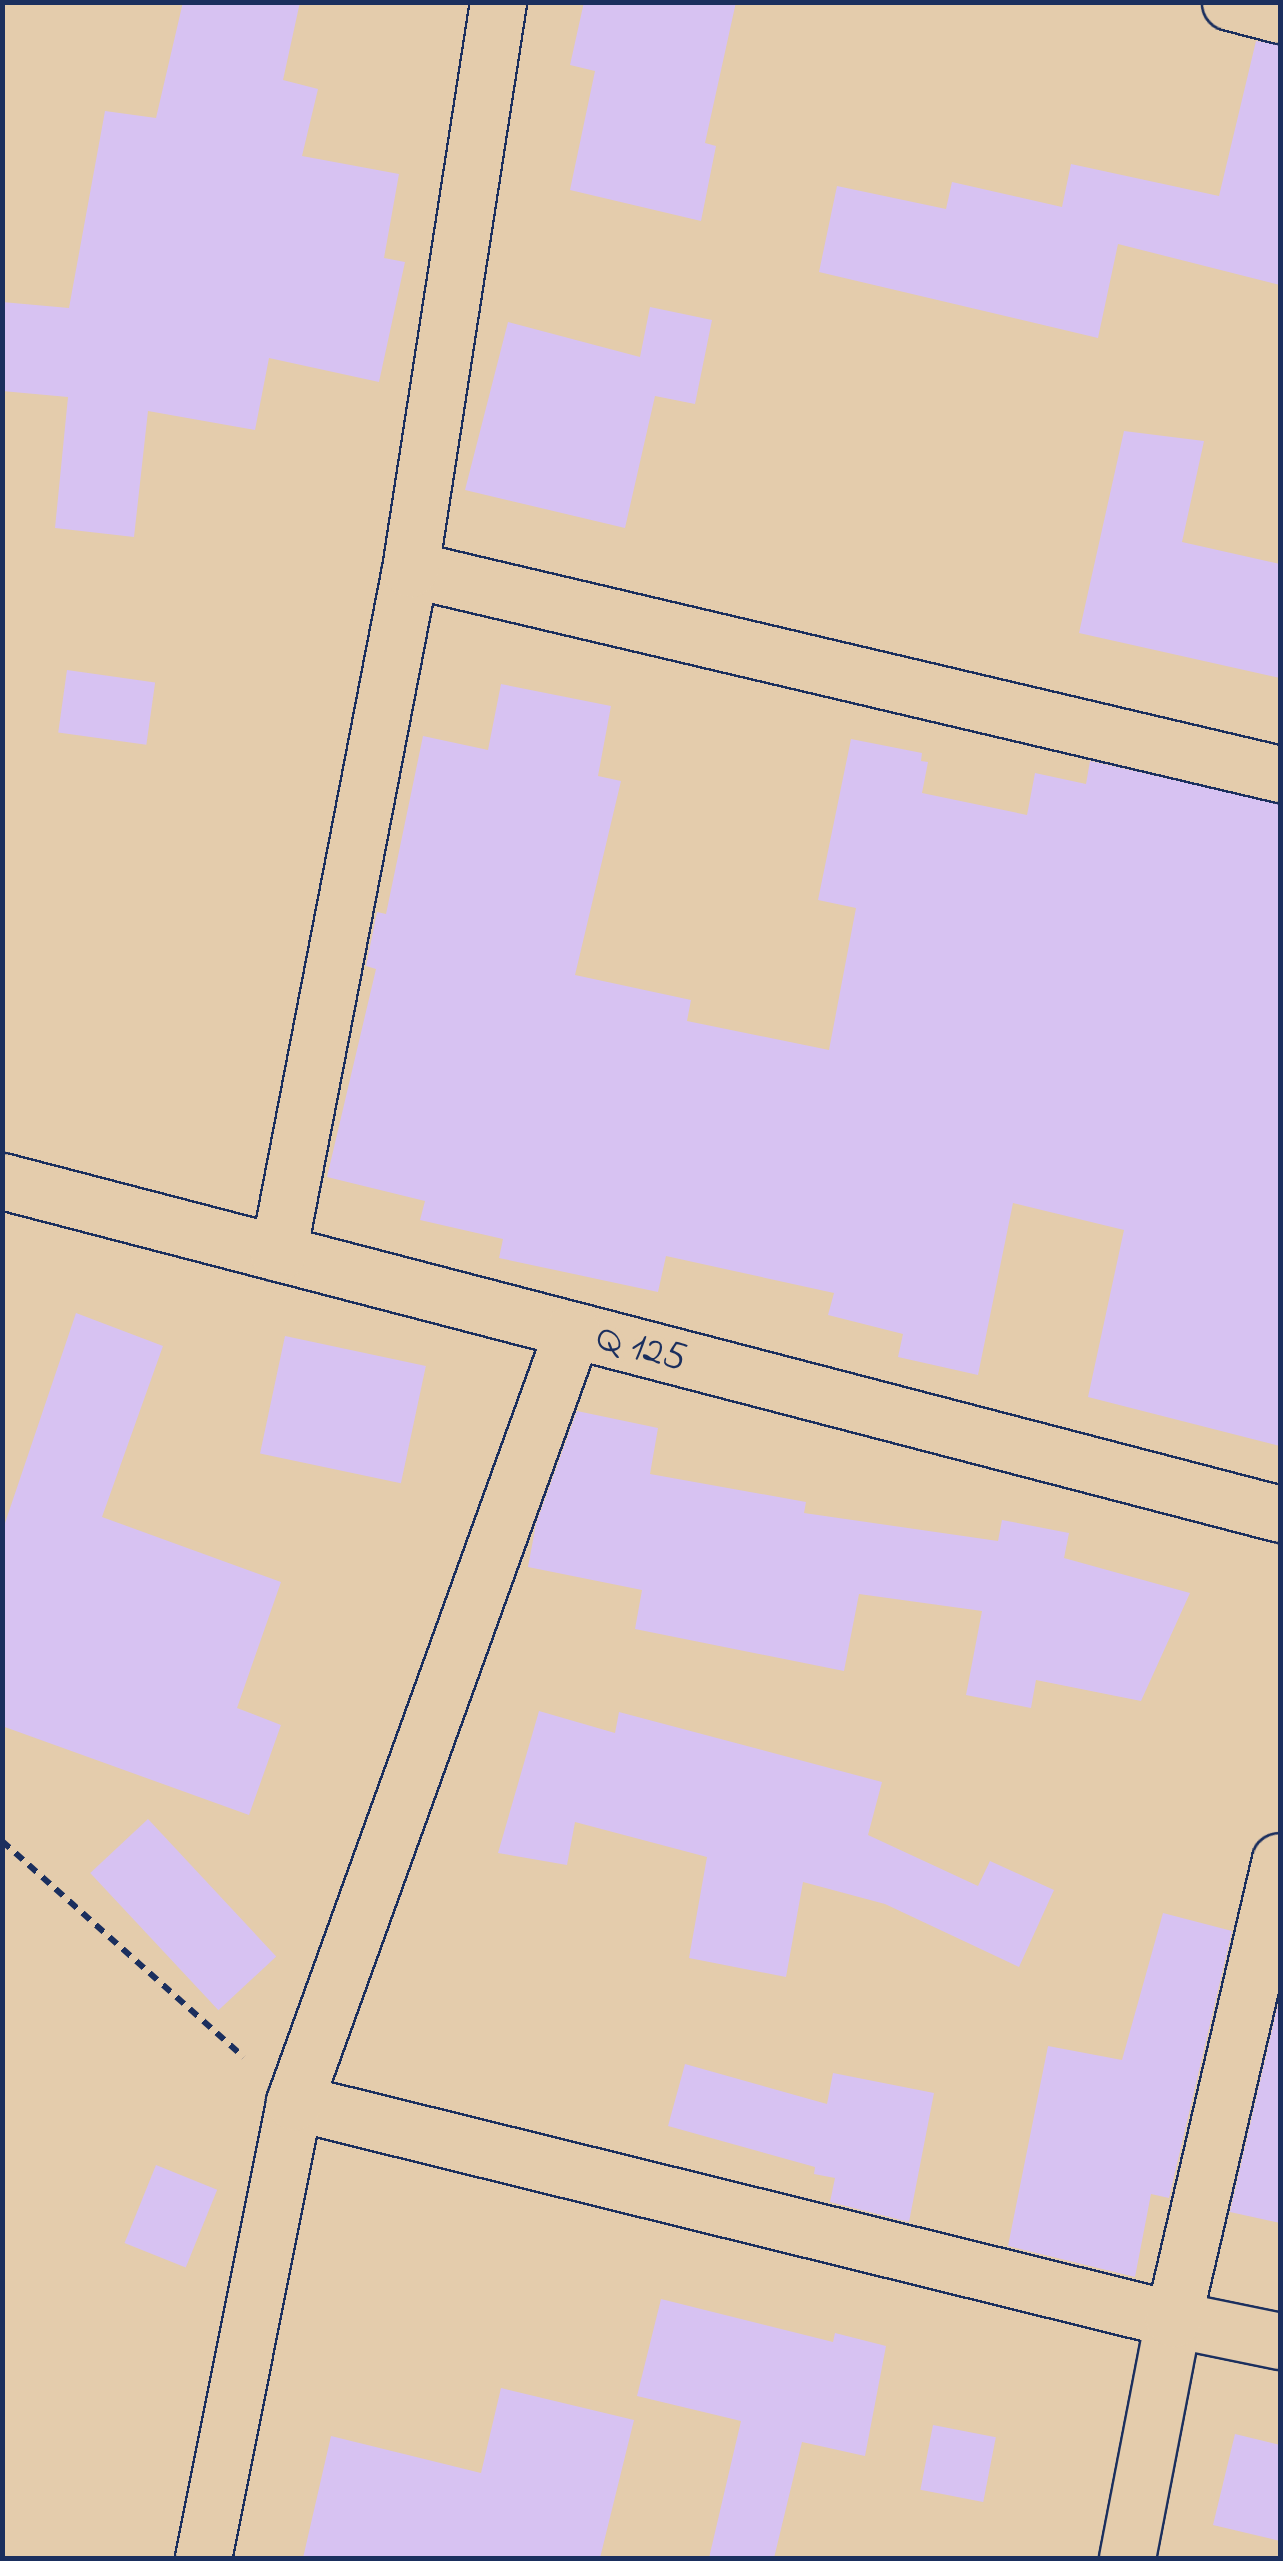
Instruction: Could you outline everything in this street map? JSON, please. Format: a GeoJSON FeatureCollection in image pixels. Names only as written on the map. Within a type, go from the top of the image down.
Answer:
{"type":"FeatureCollection","features":[{"type":"Feature","properties":{"kind":"street"},"geometry":{"type":"LineString","coordinates":[[278,1252],[410,569],[498,2]]}},
{"type":"Feature","properties":{"kind":"street"},"geometry":{"type":"LineString","coordinates":[[1230,2],[1280,15]]}},
{"type":"Feature","properties":{"kind":"street"},"geometry":{"type":"LineString","coordinates":[[410,569],[1280,774]]}},
{"type":"Feature","properties":{"kind":"street","name":"Q 125"},"geometry":{"type":"LineString","coordinates":[[2,1181],[1280,1514]]}},
{"type":"Feature","properties":{"kind":"street"},"geometry":{"type":"LineString","coordinates":[[203,2558],[294,2102],[572,1332]]}},
{"type":"Feature","properties":{"kind":"street"},"geometry":{"type":"LineString","coordinates":[[1128,2558],[1173,2319],[1280,1861]]}},
{"type":"Feature","properties":{"kind":"street"},"geometry":{"type":"LineString","coordinates":[[294,2102],[1280,2342]]}},
{"type":"Feature","properties":{"kind":"path"},"geometry":{"type":"LineString","coordinates":[[2,1841],[294,2102]]}},
{"type":"Feature","properties":{"kind":"building"},"geometry":{"type":"Polygon","coordinates":[[[183,2],[300,2],[283,80],[318,89],[302,156],[399,174],[384,258],[405,262],[379,382],[269,358],[255,430],[148,411],[134,537],[55,528],[68,397],[2,391],[2,302],[69,308],[105,111],[156,118],[183,2]]]}},
{"type":"Feature","properties":{"kind":"building"},"geometry":{"type":"Polygon","coordinates":[[[584,2],[736,2],[705,143],[716,146],[701,221],[570,190],[595,71],[570,65],[584,2]]]}},
{"type":"Feature","properties":{"kind":"building"},"geometry":{"type":"Polygon","coordinates":[[[1256,41],[1280,45],[1280,285],[1118,244],[1098,338],[819,272],[837,186],[946,209],[952,182],[1062,207],[1071,164],[1219,196],[1256,41]]]}},
{"type":"Feature","properties":{"kind":"building"},"geometry":{"type":"Polygon","coordinates":[[[650,307],[712,320],[695,404],[655,396],[625,528],[465,490],[508,322],[640,357],[650,307]]]}},
{"type":"Feature","properties":{"kind":"building"},"geometry":{"type":"Polygon","coordinates":[[[1124,431],[1204,441],[1182,542],[1280,564],[1280,678],[1079,633],[1124,431]]]}},
{"type":"Feature","properties":{"kind":"building"},"geometry":{"type":"Polygon","coordinates":[[[67,670],[155,682],[146,745],[58,732],[67,670]]]}},
{"type":"Feature","properties":{"kind":"building"},"geometry":{"type":"Polygon","coordinates":[[[501,684],[611,706],[598,776],[621,781],[575,975],[691,1000],[687,1021],[829,1050],[856,908],[818,900],[851,739],[922,753],[921,761],[928,762],[922,793],[1027,815],[1035,773],[1086,784],[1090,761],[1280,804],[1280,1446],[1088,1397],[1124,1230],[1013,1203],[978,1375],[898,1357],[903,1334],[828,1315],[834,1293],[666,1256],[658,1292],[499,1258],[503,1239],[420,1220],[425,1201],[327,1177],[376,969],[366,966],[377,912],[386,914],[423,736],[488,750],[501,684]]]}},
{"type":"Feature","properties":{"kind":"building"},"geometry":{"type":"Polygon","coordinates":[[[76,1313],[163,1346],[102,1517],[281,1582],[237,1708],[281,1725],[249,1815],[2,1726],[2,1532],[76,1313]]]}},
{"type":"Feature","properties":{"kind":"building"},"geometry":{"type":"Polygon","coordinates":[[[285,1336],[426,1366],[401,1483],[260,1453],[285,1336]]]}},
{"type":"Feature","properties":{"kind":"building"},"geometry":{"type":"Polygon","coordinates":[[[577,1411],[658,1428],[650,1474],[806,1502],[804,1513],[998,1541],[1002,1520],[1069,1533],[1064,1558],[1190,1593],[1141,1701],[1036,1680],[1031,1708],[966,1695],[982,1611],[859,1594],[844,1671],[635,1629],[642,1590],[528,1567],[536,1524],[577,1411]]]}},
{"type":"Feature","properties":{"kind":"building"},"geometry":{"type":"Polygon","coordinates":[[[539,1711],[615,1733],[619,1712],[882,1782],[868,1835],[978,1886],[990,1861],[1054,1890],[1019,1967],[885,1904],[803,1882],[786,1977],[689,1958],[707,1857],[575,1822],[567,1865],[498,1853],[539,1711]]]}},
{"type":"Feature","properties":{"kind":"building"},"geometry":{"type":"Polygon","coordinates":[[[148,1819],[276,1956],[218,2010],[90,1873],[148,1819]]]}},
{"type":"Feature","properties":{"kind":"building"},"geometry":{"type":"Polygon","coordinates":[[[1163,1913],[1232,1931],[1169,2198],[1151,2194],[1135,2277],[1008,2246],[1048,2046],[1122,2060],[1163,1913]]]}},
{"type":"Feature","properties":{"kind":"building"},"geometry":{"type":"Polygon","coordinates":[[[1280,1996],[1280,2223],[1230,2212],[1280,1996]]]}},
{"type":"Feature","properties":{"kind":"building"},"geometry":{"type":"Polygon","coordinates":[[[685,2064],[827,2104],[833,2073],[934,2093],[909,2222],[830,2202],[835,2178],[814,2174],[815,2167],[668,2126],[685,2064]]]}},
{"type":"Feature","properties":{"kind":"building"},"geometry":{"type":"Polygon","coordinates":[[[156,2165],[217,2190],[186,2268],[125,2243],[156,2165]]]}},
{"type":"Feature","properties":{"kind":"building"},"geometry":{"type":"Polygon","coordinates":[[[661,2299],[833,2342],[835,2333],[886,2346],[865,2456],[802,2442],[774,2558],[709,2558],[741,2421],[637,2396],[661,2299]]]}},
{"type":"Feature","properties":{"kind":"building"},"geometry":{"type":"Polygon","coordinates":[[[501,2388],[634,2420],[600,2558],[303,2558],[331,2436],[481,2473],[501,2388]]]}},
{"type":"Feature","properties":{"kind":"building"},"geometry":{"type":"Polygon","coordinates":[[[933,2425],[996,2437],[983,2502],[920,2490],[933,2425]]]}},
{"type":"Feature","properties":{"kind":"building"},"geometry":{"type":"Polygon","coordinates":[[[1235,2434],[1280,2445],[1280,2541],[1213,2525],[1235,2434]]]}}]}
